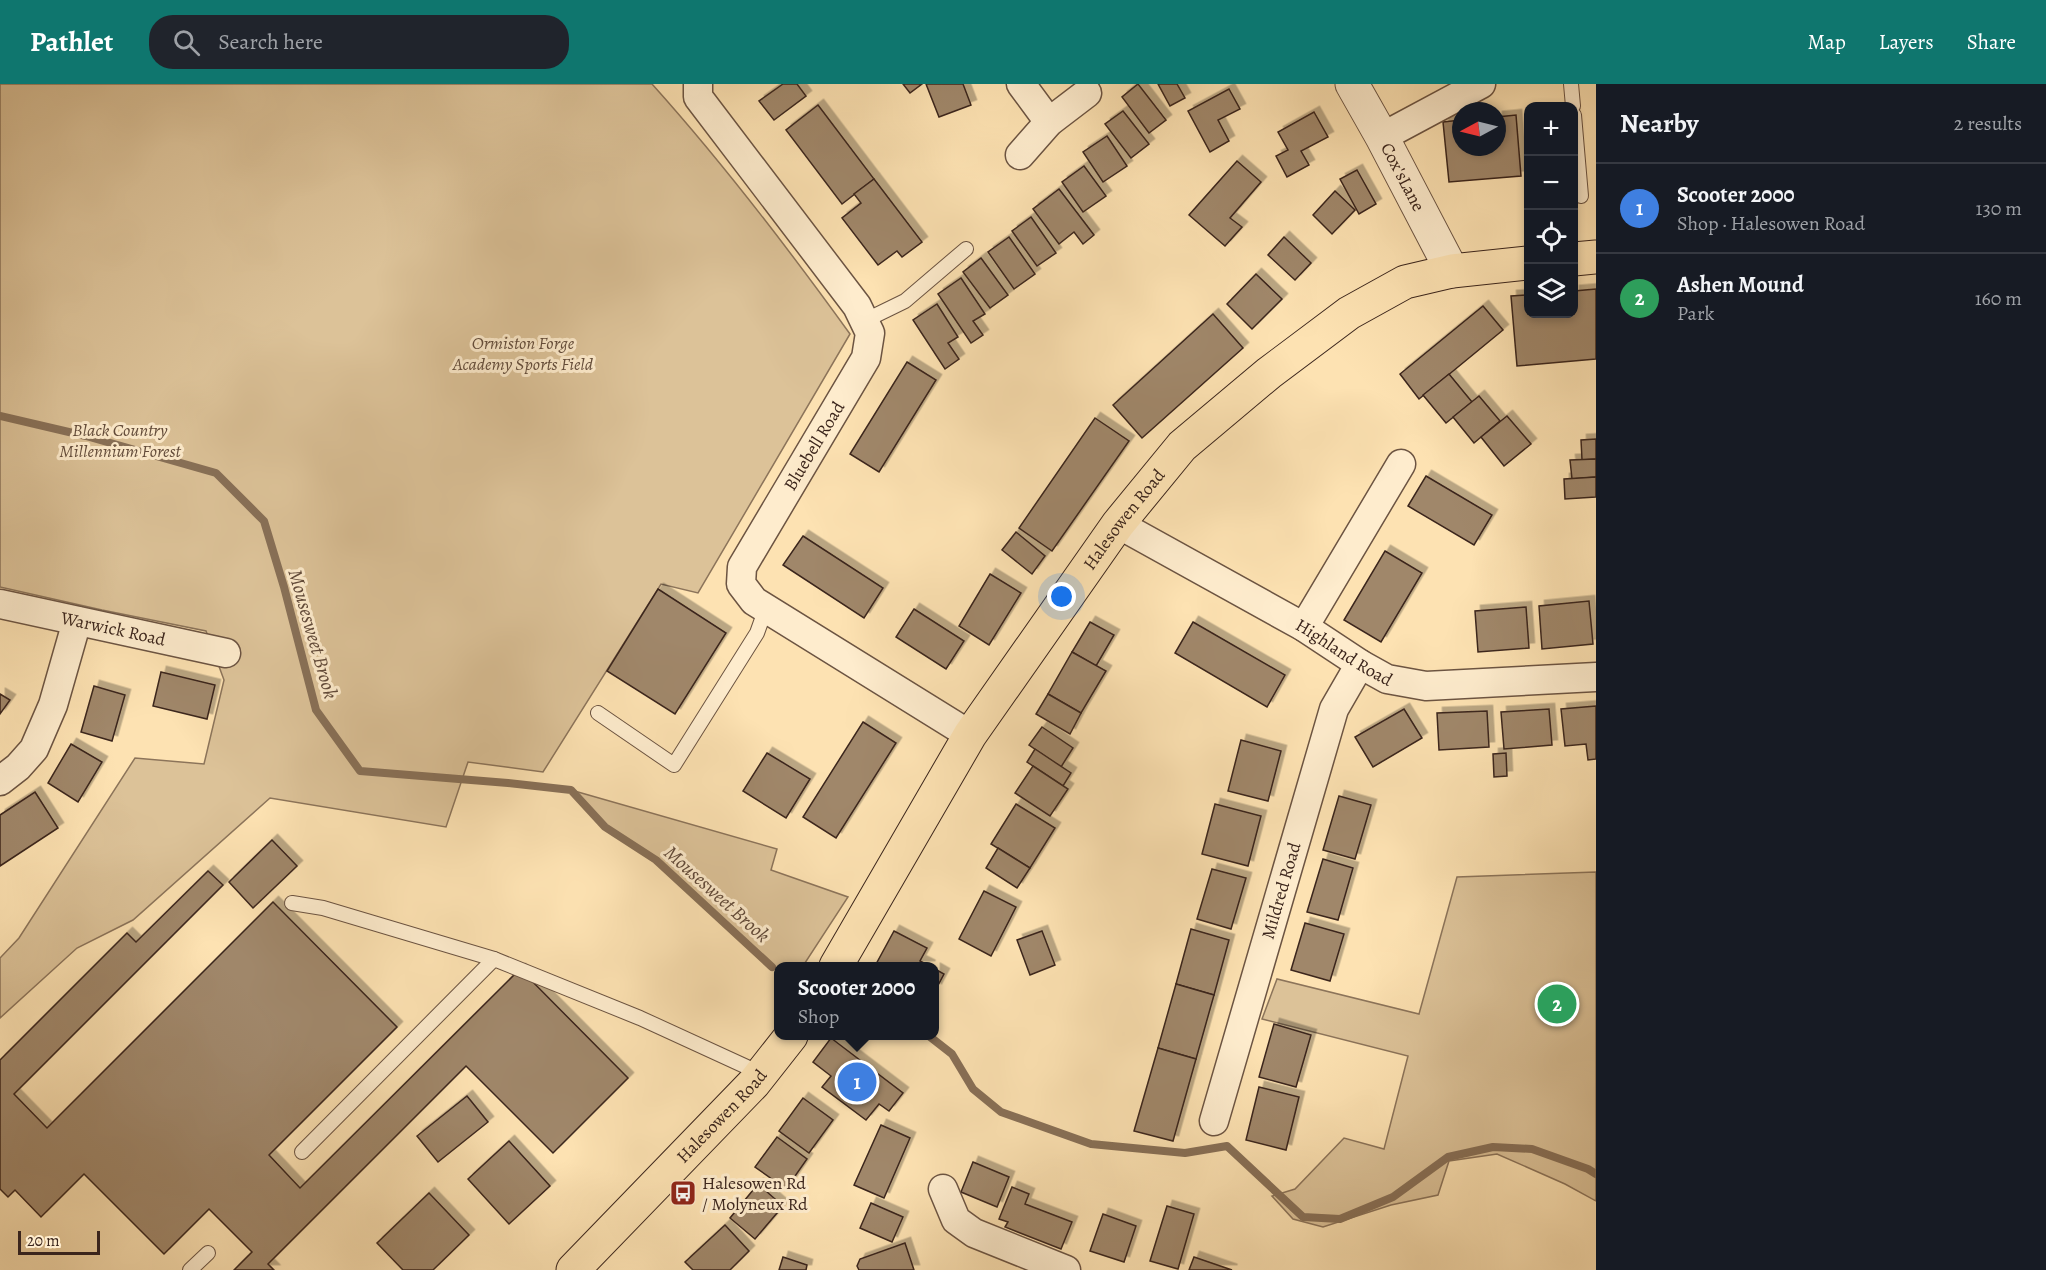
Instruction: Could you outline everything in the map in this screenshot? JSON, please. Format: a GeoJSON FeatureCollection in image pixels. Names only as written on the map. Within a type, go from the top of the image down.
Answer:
{"type":"FeatureCollection","features":[{"type":"Feature","properties":{"kind":"main road"},"geometry":{"type":"LineString","coordinates":[[1578,259],[1596,257]]}},
{"type":"Feature","properties":{"kind":"main road","name":"Halesowen Road"},"geometry":{"type":"LineString","coordinates":[[839,962],[865,920],[970,735],[1118,524],[1182,446],[1269,373],[1350,313],[1405,282],[1452,271],[1524,263]]}},
{"type":"Feature","properties":{"kind":"main road","name":"Halesowen Road"},"geometry":{"type":"LineString","coordinates":[[573,1270],[762,1074],[787,1040]]}},
{"type":"Feature","properties":{"kind":"street","name":"Bluebell Road"},"geometry":{"type":"LineString","coordinates":[[698,84],[698,97],[858,306],[870,333],[866,358],[742,567],[741,584],[754,601],[970,735]]}},
{"type":"Feature","properties":{"kind":"street"},"geometry":{"type":"LineString","coordinates":[[1021,84],[1049,122]]}},
{"type":"Feature","properties":{"kind":"street","name":"Cox'sLane"},"geometry":{"type":"LineString","coordinates":[[1352,84],[1452,271]]}},
{"type":"Feature","properties":{"kind":"street"},"geometry":{"type":"LineString","coordinates":[[1382,137],[1481,84]]}},
{"type":"Feature","properties":{"kind":"street"},"geometry":{"type":"LineString","coordinates":[[1020,155],[1049,122],[1087,93]]}},
{"type":"Feature","properties":{"kind":"street"},"geometry":{"type":"LineString","coordinates":[[1304,627],[1401,464]]}},
{"type":"Feature","properties":{"kind":"street","name":"Highland Road"},"geometry":{"type":"LineString","coordinates":[[1118,524],[1304,627],[1387,679],[1426,686],[1596,677]]}},
{"type":"Feature","properties":{"kind":"street","name":"Warwick Road"},"geometry":{"type":"LineString","coordinates":[[0,604],[226,653]]}},
{"type":"Feature","properties":{"kind":"street"},"geometry":{"type":"LineString","coordinates":[[0,781],[18,767],[34,749],[53,705],[77,621]]}},
{"type":"Feature","properties":{"kind":"street","name":"Mildred Road"},"geometry":{"type":"LineString","coordinates":[[1214,1120],[1334,710],[1360,664]]}},
{"type":"Feature","properties":{"kind":"street"},"geometry":{"type":"LineString","coordinates":[[943,1189],[956,1220],[974,1233],[1066,1270]]}},
{"type":"Feature","properties":{"kind":"lane"},"geometry":{"type":"LineString","coordinates":[[1571,84],[1573,102]]}},
{"type":"Feature","properties":{"kind":"lane"},"geometry":{"type":"LineString","coordinates":[[1578,156],[1581,196]]}},
{"type":"Feature","properties":{"kind":"lane"},"geometry":{"type":"LineString","coordinates":[[864,321],[905,300],[966,249]]}},
{"type":"Feature","properties":{"kind":"lane"},"geometry":{"type":"LineString","coordinates":[[598,713],[674,765],[757,633],[766,608]]}},
{"type":"Feature","properties":{"kind":"lane"},"geometry":{"type":"LineString","coordinates":[[292,903],[323,908],[494,959],[640,1018],[762,1074]]}},
{"type":"Feature","properties":{"kind":"lane"},"geometry":{"type":"LineString","coordinates":[[302,1152],[494,959]]}},
{"type":"Feature","properties":{"kind":"lane"},"geometry":{"type":"LineString","coordinates":[[190,1270],[208,1253]]}},
{"type":"Feature","properties":{"kind":"green space","name":"Ormiston Forge Academy Sports Field"},"geometry":{"type":"Polygon","coordinates":[[[0,84],[652,84],[754,206],[850,334],[698,593],[661,584],[543,772],[468,762],[446,827],[270,798],[133,920],[77,948],[0,1018],[0,958],[19,938],[135,758],[204,764],[224,680],[206,631],[0,587],[0,84]]]}},
{"type":"Feature","properties":{"kind":"green space"},"geometry":{"type":"Polygon","coordinates":[[[571,790],[777,849],[771,870],[848,897],[806,962],[774,962],[774,967],[656,860],[605,827],[571,790]]]}},
{"type":"Feature","properties":{"kind":"green space"},"geometry":{"type":"Polygon","coordinates":[[[1596,872],[1596,1201],[1565,1184],[1497,1154],[1449,1161],[1438,1195],[1391,1205],[1323,1227],[1293,1219],[1272,1196],[1295,1189],[1344,1138],[1384,1149],[1408,1056],[1262,1019],[1277,979],[1419,1014],[1457,877],[1596,872]]]}},
{"type":"Feature","properties":{"kind":"building"},"geometry":{"type":"Polygon","coordinates":[[[783,84],[797,84],[806,96],[774,120],[759,101],[783,84]]]}},
{"type":"Feature","properties":{"kind":"building"},"geometry":{"type":"Polygon","coordinates":[[[903,84],[922,84],[910,93],[903,84]]]}},
{"type":"Feature","properties":{"kind":"building"},"geometry":{"type":"Polygon","coordinates":[[[926,84],[963,84],[971,105],[939,117],[926,84]]]}},
{"type":"Feature","properties":{"kind":"building"},"geometry":{"type":"Polygon","coordinates":[[[1138,84],[1166,120],[1149,133],[1122,97],[1138,84]]]}},
{"type":"Feature","properties":{"kind":"building"},"geometry":{"type":"Polygon","coordinates":[[[1158,84],[1177,84],[1185,98],[1170,106],[1158,84]]]}},
{"type":"Feature","properties":{"kind":"building"},"geometry":{"type":"Polygon","coordinates":[[[1229,89],[1240,109],[1218,120],[1229,141],[1210,152],[1188,111],[1229,89]]]}},
{"type":"Feature","properties":{"kind":"building"},"geometry":{"type":"Polygon","coordinates":[[[818,105],[874,179],[842,204],[786,130],[818,105]]]}},
{"type":"Feature","properties":{"kind":"building"},"geometry":{"type":"Polygon","coordinates":[[[1123,111],[1149,144],[1131,158],[1105,124],[1123,111]]]}},
{"type":"Feature","properties":{"kind":"building"},"geometry":{"type":"Polygon","coordinates":[[[1314,112],[1328,137],[1301,151],[1309,165],[1287,177],[1276,156],[1288,150],[1278,132],[1314,112]]]}},
{"type":"Feature","properties":{"kind":"building"},"geometry":{"type":"Polygon","coordinates":[[[1516,115],[1521,176],[1449,182],[1443,122],[1452,121],[1452,156],[1506,156],[1506,116],[1516,115]]]}},
{"type":"Feature","properties":{"kind":"building"},"geometry":{"type":"Polygon","coordinates":[[[1107,136],[1127,166],[1103,182],[1083,152],[1107,136]]]}},
{"type":"Feature","properties":{"kind":"building"},"geometry":{"type":"Polygon","coordinates":[[[1237,161],[1261,182],[1230,218],[1242,227],[1225,246],[1189,215],[1237,161]]]}},
{"type":"Feature","properties":{"kind":"building"},"geometry":{"type":"Polygon","coordinates":[[[1084,166],[1106,196],[1083,212],[1062,182],[1084,166]]]}},
{"type":"Feature","properties":{"kind":"building"},"geometry":{"type":"Polygon","coordinates":[[[1357,170],[1376,204],[1359,214],[1340,179],[1357,170]]]}},
{"type":"Feature","properties":{"kind":"building"},"geometry":{"type":"Polygon","coordinates":[[[874,179],[922,242],[902,257],[897,251],[878,265],[842,218],[861,203],[854,194],[874,179]]]}},
{"type":"Feature","properties":{"kind":"building"},"geometry":{"type":"Polygon","coordinates":[[[1059,189],[1094,235],[1083,244],[1074,232],[1059,244],[1033,209],[1059,189]]]}},
{"type":"Feature","properties":{"kind":"building"},"geometry":{"type":"Polygon","coordinates":[[[1335,191],[1355,210],[1332,234],[1313,215],[1335,191]]]}},
{"type":"Feature","properties":{"kind":"building"},"geometry":{"type":"Polygon","coordinates":[[[1031,217],[1056,253],[1037,266],[1012,231],[1031,217]]]}},
{"type":"Feature","properties":{"kind":"building"},"geometry":{"type":"Polygon","coordinates":[[[1009,237],[1035,274],[1014,289],[988,252],[1009,237]]]}},
{"type":"Feature","properties":{"kind":"building"},"geometry":{"type":"Polygon","coordinates":[[[1284,237],[1311,263],[1295,280],[1268,255],[1284,237]]]}},
{"type":"Feature","properties":{"kind":"building"},"geometry":{"type":"Polygon","coordinates":[[[981,258],[1008,295],[990,308],[963,272],[981,258]]]}},
{"type":"Feature","properties":{"kind":"building"},"geometry":{"type":"Polygon","coordinates":[[[1256,274],[1282,299],[1252,329],[1227,304],[1256,274]]]}},
{"type":"Feature","properties":{"kind":"building"},"geometry":{"type":"Polygon","coordinates":[[[961,278],[985,314],[973,321],[983,335],[971,343],[938,294],[961,278]]]}},
{"type":"Feature","properties":{"kind":"building"},"geometry":{"type":"Polygon","coordinates":[[[1596,289],[1596,359],[1517,366],[1511,296],[1524,295],[1524,318],[1578,318],[1578,291],[1596,289]]]}},
{"type":"Feature","properties":{"kind":"building"},"geometry":{"type":"Polygon","coordinates":[[[937,304],[958,337],[948,343],[959,359],[945,369],[913,320],[937,304]]]}},
{"type":"Feature","properties":{"kind":"building"},"geometry":{"type":"Polygon","coordinates":[[[1483,306],[1503,330],[1419,399],[1400,374],[1483,306]]]}},
{"type":"Feature","properties":{"kind":"building"},"geometry":{"type":"Polygon","coordinates":[[[1213,314],[1243,348],[1142,438],[1113,405],[1213,314]]]}},
{"type":"Feature","properties":{"kind":"building"},"geometry":{"type":"Polygon","coordinates":[[[907,362],[936,380],[879,472],[850,454],[907,362]]]}},
{"type":"Feature","properties":{"kind":"building"},"geometry":{"type":"Polygon","coordinates":[[[1449,374],[1472,402],[1446,423],[1423,395],[1449,374]]]}},
{"type":"Feature","properties":{"kind":"building"},"geometry":{"type":"Polygon","coordinates":[[[1479,396],[1500,421],[1474,443],[1453,417],[1479,396]]]}},
{"type":"Feature","properties":{"kind":"building"},"geometry":{"type":"Polygon","coordinates":[[[1507,416],[1531,444],[1504,466],[1481,437],[1507,416]]]}},
{"type":"Feature","properties":{"kind":"building"},"geometry":{"type":"Polygon","coordinates":[[[1095,418],[1129,441],[1052,551],[1019,528],[1095,418]]]}},
{"type":"Feature","properties":{"kind":"building"},"geometry":{"type":"Polygon","coordinates":[[[1596,439],[1596,459],[1582,460],[1581,440],[1596,439]]]}},
{"type":"Feature","properties":{"kind":"building"},"geometry":{"type":"Polygon","coordinates":[[[1596,459],[1596,477],[1572,479],[1570,460],[1596,459]]]}},
{"type":"Feature","properties":{"kind":"building"},"geometry":{"type":"Polygon","coordinates":[[[1426,476],[1492,515],[1474,545],[1408,506],[1426,476]]]}},
{"type":"Feature","properties":{"kind":"building"},"geometry":{"type":"Polygon","coordinates":[[[1596,477],[1596,497],[1565,499],[1564,479],[1596,477]]]}},
{"type":"Feature","properties":{"kind":"building"},"geometry":{"type":"Polygon","coordinates":[[[1016,532],[1045,556],[1032,574],[1002,550],[1016,532]]]}},
{"type":"Feature","properties":{"kind":"building"},"geometry":{"type":"Polygon","coordinates":[[[803,536],[883,588],[864,618],[783,565],[803,536]]]}},
{"type":"Feature","properties":{"kind":"building"},"geometry":{"type":"Polygon","coordinates":[[[1385,551],[1422,573],[1381,642],[1344,620],[1385,551]]]}},
{"type":"Feature","properties":{"kind":"building"},"geometry":{"type":"Polygon","coordinates":[[[990,574],[1021,593],[989,645],[959,626],[990,574]]]}},
{"type":"Feature","properties":{"kind":"building"},"geometry":{"type":"Polygon","coordinates":[[[658,589],[726,633],[675,714],[607,671],[658,589]]]}},
{"type":"Feature","properties":{"kind":"building"},"geometry":{"type":"Polygon","coordinates":[[[1589,601],[1593,644],[1542,649],[1539,606],[1589,601]]]}},
{"type":"Feature","properties":{"kind":"building"},"geometry":{"type":"Polygon","coordinates":[[[1526,607],[1529,648],[1478,652],[1475,611],[1526,607]]]}},
{"type":"Feature","properties":{"kind":"building"},"geometry":{"type":"Polygon","coordinates":[[[914,609],[964,641],[946,669],[896,637],[914,609]]]}},
{"type":"Feature","properties":{"kind":"building"},"geometry":{"type":"Polygon","coordinates":[[[1090,622],[1114,635],[1096,666],[1072,652],[1090,622]]]}},
{"type":"Feature","properties":{"kind":"building"},"geometry":{"type":"Polygon","coordinates":[[[1193,622],[1285,675],[1267,707],[1175,653],[1193,622]]]}},
{"type":"Feature","properties":{"kind":"building"},"geometry":{"type":"Polygon","coordinates":[[[1072,652],[1106,671],[1081,713],[1048,694],[1072,652]]]}},
{"type":"Feature","properties":{"kind":"building"},"geometry":{"type":"Polygon","coordinates":[[[161,672],[215,685],[207,719],[153,706],[161,672]]]}},
{"type":"Feature","properties":{"kind":"building"},"geometry":{"type":"Polygon","coordinates":[[[94,686],[125,695],[112,741],[81,732],[94,686]]]}},
{"type":"Feature","properties":{"kind":"building"},"geometry":{"type":"Polygon","coordinates":[[[0,694],[10,700],[0,714],[0,694]]]}},
{"type":"Feature","properties":{"kind":"building"},"geometry":{"type":"Polygon","coordinates":[[[1048,694],[1081,713],[1070,734],[1036,714],[1048,694]]]}},
{"type":"Feature","properties":{"kind":"building"},"geometry":{"type":"Polygon","coordinates":[[[1596,706],[1596,759],[1588,760],[1586,744],[1565,746],[1561,709],[1596,706]]]}},
{"type":"Feature","properties":{"kind":"building"},"geometry":{"type":"Polygon","coordinates":[[[1404,709],[1422,738],[1373,767],[1355,737],[1404,709]]]}},
{"type":"Feature","properties":{"kind":"building"},"geometry":{"type":"Polygon","coordinates":[[[1549,709],[1552,745],[1504,749],[1501,712],[1549,709]]]}},
{"type":"Feature","properties":{"kind":"building"},"geometry":{"type":"Polygon","coordinates":[[[1487,711],[1489,747],[1439,750],[1437,713],[1487,711]]]}},
{"type":"Feature","properties":{"kind":"building"},"geometry":{"type":"Polygon","coordinates":[[[863,722],[896,743],[836,838],[803,817],[863,722]]]}},
{"type":"Feature","properties":{"kind":"building"},"geometry":{"type":"Polygon","coordinates":[[[1042,727],[1073,748],[1061,767],[1029,745],[1042,727]]]}},
{"type":"Feature","properties":{"kind":"building"},"geometry":{"type":"Polygon","coordinates":[[[1241,740],[1281,751],[1268,801],[1228,791],[1241,740]]]}},
{"type":"Feature","properties":{"kind":"building"},"geometry":{"type":"Polygon","coordinates":[[[71,744],[102,762],[78,802],[48,783],[71,744]]]}},
{"type":"Feature","properties":{"kind":"building"},"geometry":{"type":"Polygon","coordinates":[[[1035,749],[1071,773],[1063,786],[1027,762],[1035,749]]]}},
{"type":"Feature","properties":{"kind":"building"},"geometry":{"type":"Polygon","coordinates":[[[767,753],[810,779],[786,818],[743,791],[767,753]]]}},
{"type":"Feature","properties":{"kind":"building"},"geometry":{"type":"Polygon","coordinates":[[[1506,753],[1507,776],[1494,777],[1493,754],[1506,753]]]}},
{"type":"Feature","properties":{"kind":"building"},"geometry":{"type":"Polygon","coordinates":[[[1033,766],[1068,789],[1050,816],[1015,793],[1033,766]]]}},
{"type":"Feature","properties":{"kind":"building"},"geometry":{"type":"Polygon","coordinates":[[[35,792],[58,828],[0,866],[0,815],[35,792]]]}},
{"type":"Feature","properties":{"kind":"building"},"geometry":{"type":"Polygon","coordinates":[[[1339,796],[1371,805],[1355,859],[1323,850],[1339,796]]]}},
{"type":"Feature","properties":{"kind":"building"},"geometry":{"type":"Polygon","coordinates":[[[1016,804],[1055,828],[1030,868],[991,844],[1016,804]]]}},
{"type":"Feature","properties":{"kind":"building"},"geometry":{"type":"Polygon","coordinates":[[[1215,804],[1261,816],[1248,866],[1202,854],[1215,804]]]}},
{"type":"Feature","properties":{"kind":"building"},"geometry":{"type":"Polygon","coordinates":[[[272,840],[297,866],[253,908],[229,882],[272,840]]]}},
{"type":"Feature","properties":{"kind":"building"},"geometry":{"type":"Polygon","coordinates":[[[998,848],[1030,868],[1017,888],[986,868],[998,848]]]}},
{"type":"Feature","properties":{"kind":"building"},"geometry":{"type":"Polygon","coordinates":[[[1323,859],[1353,868],[1338,920],[1307,912],[1323,859]]]}},
{"type":"Feature","properties":{"kind":"building"},"geometry":{"type":"Polygon","coordinates":[[[1212,869],[1246,878],[1231,929],[1197,919],[1212,869]]]}},
{"type":"Feature","properties":{"kind":"building"},"geometry":{"type":"Polygon","coordinates":[[[208,871],[223,885],[14,1094],[47,1128],[273,902],[397,1027],[269,1155],[300,1188],[520,969],[628,1078],[553,1153],[466,1066],[268,1264],[274,1270],[234,1270],[252,1252],[209,1209],[164,1254],[84,1174],[41,1217],[15,1190],[8,1197],[0,1189],[0,1060],[127,933],[136,942],[208,871]]]}},
{"type":"Feature","properties":{"kind":"building"},"geometry":{"type":"Polygon","coordinates":[[[984,891],[1016,907],[991,956],[959,939],[984,891]]]}},
{"type":"Feature","properties":{"kind":"building"},"geometry":{"type":"Polygon","coordinates":[[[1305,923],[1344,934],[1330,981],[1291,970],[1305,923]]]}},
{"type":"Feature","properties":{"kind":"building"},"geometry":{"type":"Polygon","coordinates":[[[1191,929],[1229,940],[1214,995],[1176,984],[1191,929]]]}},
{"type":"Feature","properties":{"kind":"building"},"geometry":{"type":"Polygon","coordinates":[[[894,931],[927,948],[920,961],[922,962],[877,962],[894,931]]]}},
{"type":"Feature","properties":{"kind":"building"},"geometry":{"type":"Polygon","coordinates":[[[1042,931],[1055,965],[1030,975],[1017,940],[1042,931]]]}},
{"type":"Feature","properties":{"kind":"building"},"geometry":{"type":"Polygon","coordinates":[[[939,971],[944,974],[939,983],[939,971]]]}},
{"type":"Feature","properties":{"kind":"building"},"geometry":{"type":"Polygon","coordinates":[[[1176,984],[1214,995],[1196,1059],[1158,1048],[1176,984]]]}},
{"type":"Feature","properties":{"kind":"building"},"geometry":{"type":"Polygon","coordinates":[[[1274,1024],[1311,1035],[1296,1087],[1259,1077],[1274,1024]]]}},
{"type":"Feature","properties":{"kind":"building"},"geometry":{"type":"Polygon","coordinates":[[[830,1040],[834,1040],[903,1093],[889,1111],[879,1104],[866,1120],[822,1087],[831,1076],[813,1062],[830,1040]]]}},
{"type":"Feature","properties":{"kind":"building"},"geometry":{"type":"Polygon","coordinates":[[[1158,1048],[1196,1059],[1173,1141],[1134,1131],[1158,1048]]]}},
{"type":"Feature","properties":{"kind":"building"},"geometry":{"type":"Polygon","coordinates":[[[1259,1087],[1299,1097],[1286,1150],[1246,1140],[1259,1087]]]}},
{"type":"Feature","properties":{"kind":"building"},"geometry":{"type":"Polygon","coordinates":[[[467,1096],[488,1122],[438,1162],[417,1136],[467,1096]]]}},
{"type":"Feature","properties":{"kind":"building"},"geometry":{"type":"Polygon","coordinates":[[[803,1098],[833,1120],[809,1153],[779,1131],[803,1098]]]}},
{"type":"Feature","properties":{"kind":"building"},"geometry":{"type":"Polygon","coordinates":[[[881,1125],[910,1138],[884,1198],[854,1185],[881,1125]]]}},
{"type":"Feature","properties":{"kind":"building"},"geometry":{"type":"Polygon","coordinates":[[[777,1137],[807,1159],[786,1189],[755,1167],[777,1137]]]}},
{"type":"Feature","properties":{"kind":"building"},"geometry":{"type":"Polygon","coordinates":[[[509,1141],[550,1186],[509,1224],[468,1179],[509,1141]]]}},
{"type":"Feature","properties":{"kind":"building"},"geometry":{"type":"Polygon","coordinates":[[[973,1162],[1009,1177],[997,1207],[961,1192],[973,1162]]]}},
{"type":"Feature","properties":{"kind":"building"},"geometry":{"type":"Polygon","coordinates":[[[758,1184],[783,1206],[755,1239],[730,1218],[758,1184]]]}},
{"type":"Feature","properties":{"kind":"building"},"geometry":{"type":"Polygon","coordinates":[[[1012,1187],[1029,1194],[1025,1204],[1072,1222],[1061,1249],[1005,1227],[1008,1222],[999,1219],[1012,1187]]]}},
{"type":"Feature","properties":{"kind":"building"},"geometry":{"type":"Polygon","coordinates":[[[429,1193],[469,1235],[433,1270],[403,1270],[377,1243],[429,1193]]]}},
{"type":"Feature","properties":{"kind":"building"},"geometry":{"type":"Polygon","coordinates":[[[871,1203],[903,1217],[892,1242],[860,1228],[871,1203]]]}},
{"type":"Feature","properties":{"kind":"building"},"geometry":{"type":"Polygon","coordinates":[[[1167,1206],[1194,1214],[1178,1269],[1150,1261],[1167,1206]]]}},
{"type":"Feature","properties":{"kind":"building"},"geometry":{"type":"Polygon","coordinates":[[[1103,1214],[1136,1226],[1124,1262],[1090,1251],[1103,1214]]]}},
{"type":"Feature","properties":{"kind":"building"},"geometry":{"type":"Polygon","coordinates":[[[725,1225],[749,1251],[730,1270],[693,1270],[685,1262],[725,1225]]]}},
{"type":"Feature","properties":{"kind":"building"},"geometry":{"type":"Polygon","coordinates":[[[905,1243],[914,1270],[859,1270],[857,1266],[860,1259],[905,1243]]]}},
{"type":"Feature","properties":{"kind":"building"},"geometry":{"type":"Polygon","coordinates":[[[783,1257],[807,1265],[806,1270],[779,1270],[783,1257]]]}},
{"type":"Feature","properties":{"kind":"building"},"geometry":{"type":"Polygon","coordinates":[[[1194,1257],[1232,1270],[1189,1270],[1194,1257]]]}},
{"type":"Feature","properties":{"kind":"waterway","name":"Mousesweet Brook"},"geometry":{"type":"LineString","coordinates":[[0,416],[86,436],[216,473],[264,521],[316,710],[360,771],[571,790],[605,827],[656,860],[772,967]]}},
{"type":"Feature","properties":{"kind":"waterway","name":"Mousesweet Brook"},"geometry":{"type":"LineString","coordinates":[[934,1040],[952,1054],[973,1089],[1001,1112],[1091,1144],[1185,1153],[1227,1146],[1303,1217],[1340,1219],[1393,1197],[1448,1157],[1493,1147],[1532,1149],[1596,1174]]}},
{"type":"Feature","properties":{"kind":"place","name":"Ashen Mound"},"geometry":{"type":"Point","coordinates":[1557,1004]}},
{"type":"Feature","properties":{"kind":"place","name":"Scooter 2000"},"geometry":{"type":"Point","coordinates":[857,1082]}},
{"type":"Feature","properties":{"kind":"place","name":"Halesowen Rd / Molyneux Rd"},"geometry":{"type":"Point","coordinates":[683,1193]}},
{"type":"Feature","properties":{"kind":"park label","name":"Black Country Millennium Forest"},"geometry":{"type":"Point","coordinates":[120,440]}}]}
